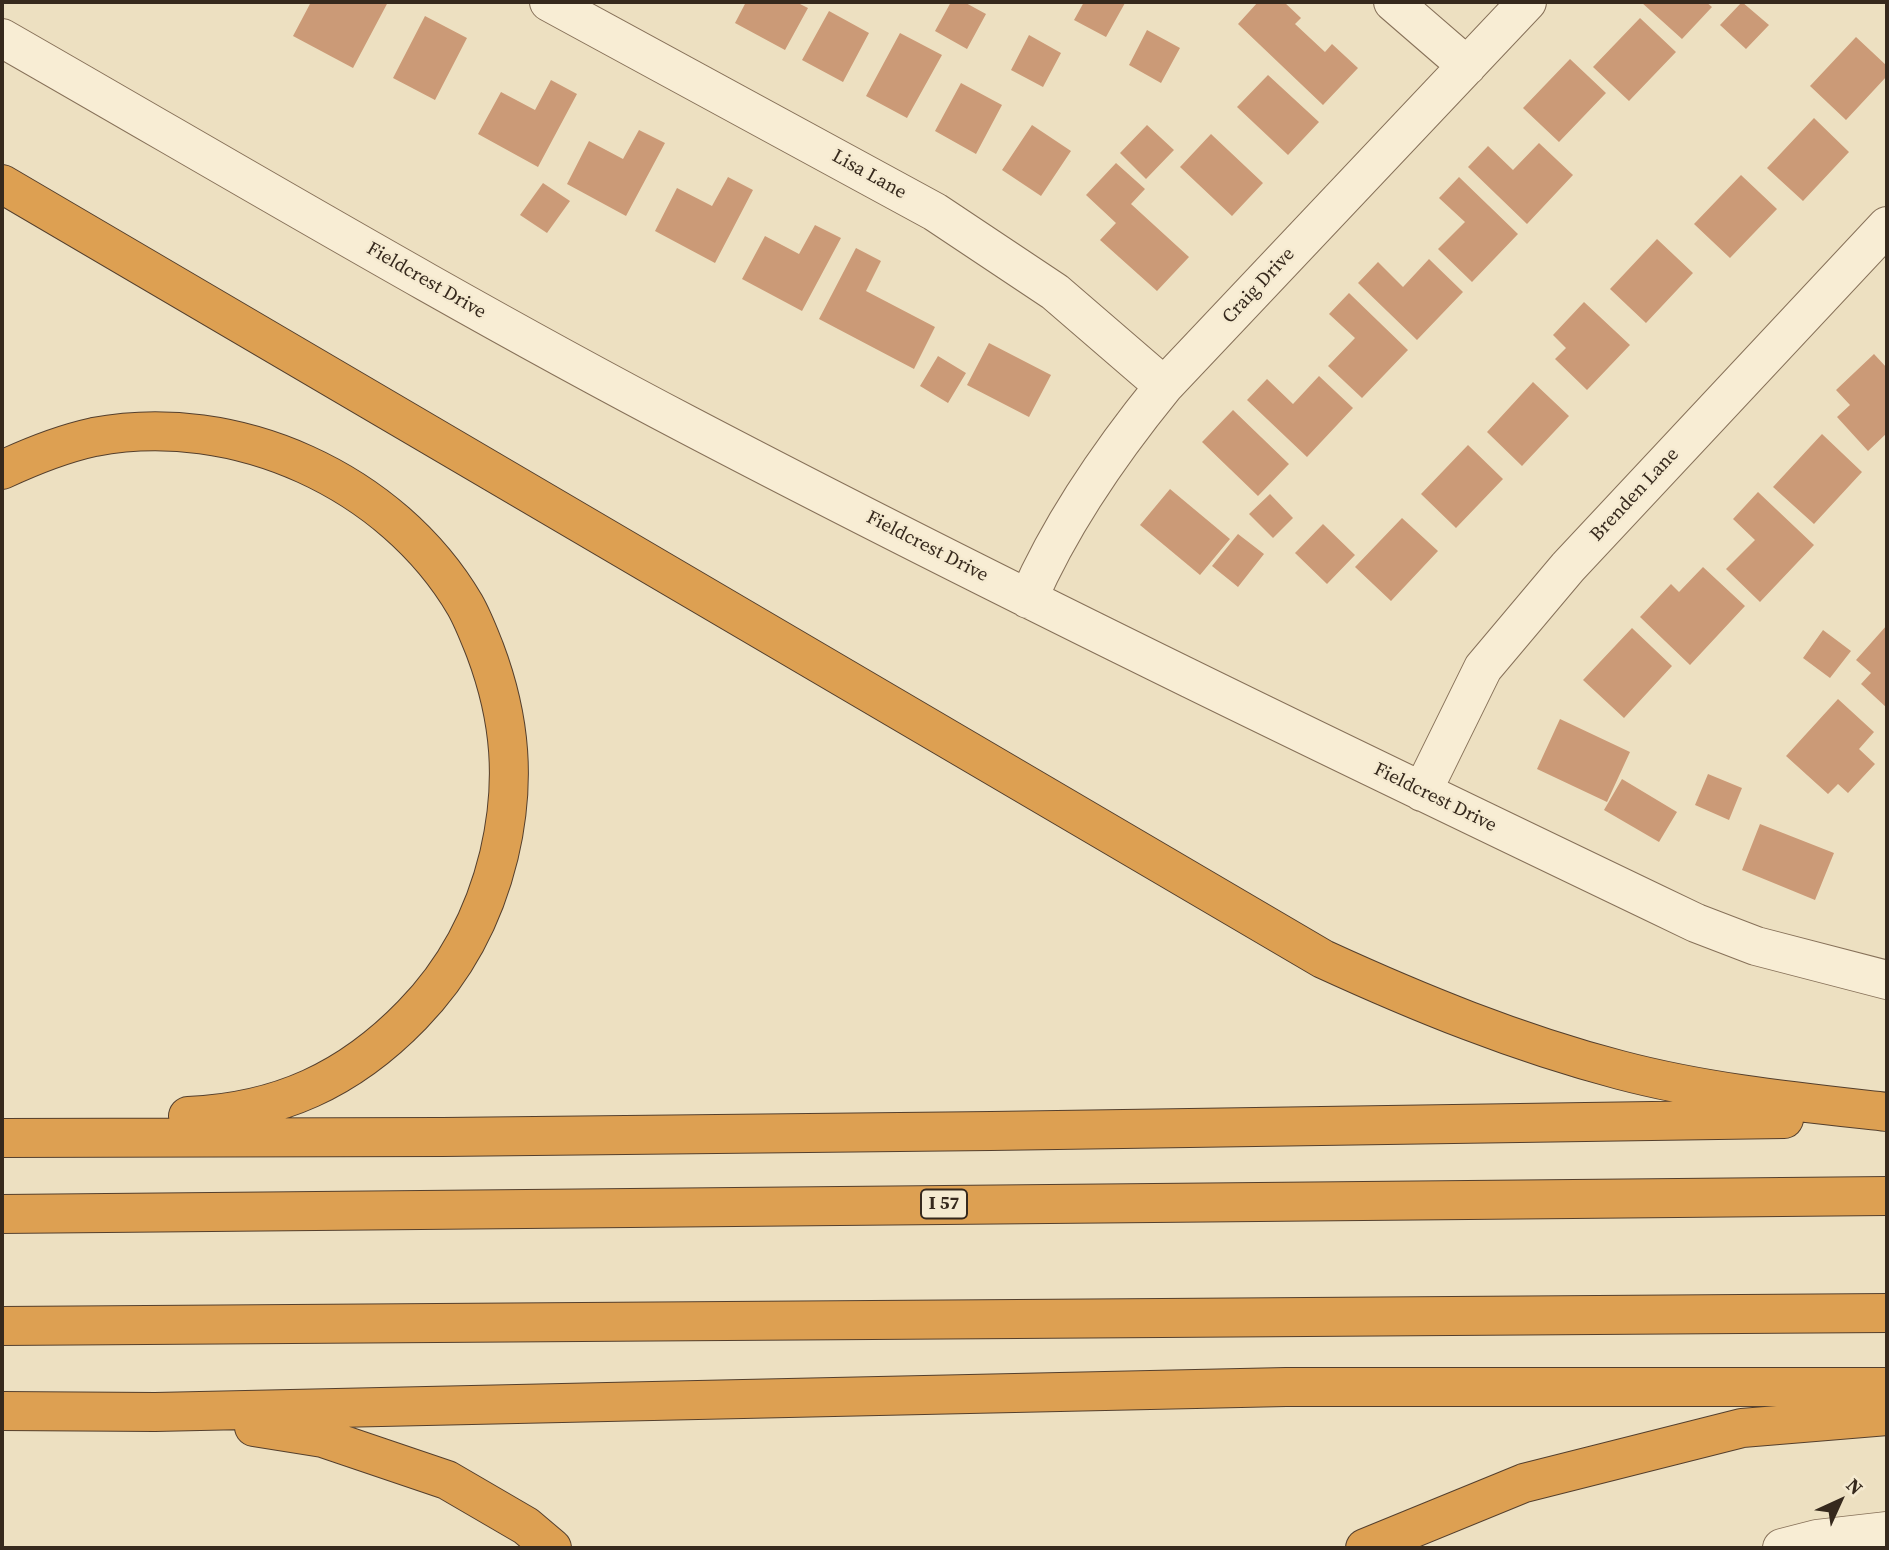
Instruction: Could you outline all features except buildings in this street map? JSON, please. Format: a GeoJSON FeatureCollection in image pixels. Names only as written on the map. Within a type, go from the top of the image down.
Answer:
{"type":"FeatureCollection","features":[{"type":"Feature","properties":{"kind":"highway"},"geometry":{"type":"LineString","coordinates":[[2,184],[1323,959],[1407,998],[1515,1039],[1621,1071],[1775,1100],[1887,1112]]}},
{"type":"Feature","properties":{"kind":"highway"},"geometry":{"type":"LineString","coordinates":[[2,470],[39,453],[95,437],[166,432],[204,435],[251,445],[290,457],[330,476],[370,503],[408,534],[435,564],[465,605],[498,685],[508,734],[510,769],[505,831],[493,881],[482,910],[448,974],[391,1036],[351,1068],[322,1084],[256,1108],[214,1115],[89,1119],[42,1138]]}},
{"type":"Feature","properties":{"kind":"highway"},"geometry":{"type":"LineString","coordinates":[[2,1138],[936,1132],[1887,1118]]}},
{"type":"Feature","properties":{"kind":"highway","name":"I 57"},"geometry":{"type":"LineString","coordinates":[[2,1214],[1887,1196]]}},
{"type":"Feature","properties":{"kind":"highway"},"geometry":{"type":"LineString","coordinates":[[2,1326],[1887,1313]]}},
{"type":"Feature","properties":{"kind":"highway"},"geometry":{"type":"LineString","coordinates":[[2,1411],[155,1412],[1272,1387],[1887,1387]]}},
{"type":"Feature","properties":{"kind":"highway"},"geometry":{"type":"LineString","coordinates":[[155,1412],[323,1438],[446,1480],[526,1526],[552,1548]]}},
{"type":"Feature","properties":{"kind":"highway"},"geometry":{"type":"LineString","coordinates":[[1365,1548],[1537,1480],[1742,1428],[1887,1416]]}},
{"type":"Feature","properties":{"kind":"street","name":"Lisa Lane"},"geometry":{"type":"LineString","coordinates":[[549,2],[935,212],[1055,292],[1164,386]]}},
{"type":"Feature","properties":{"kind":"street"},"geometry":{"type":"LineString","coordinates":[[1393,2],[1467,65]]}},
{"type":"Feature","properties":{"kind":"street","name":"Craig Drive"},"geometry":{"type":"LineString","coordinates":[[1028,599],[1043,565],[1097,476],[1127,431],[1164,386],[1527,2]]}},
{"type":"Feature","properties":{"kind":"street","name":"Fieldcrest Drive"},"geometry":{"type":"LineString","coordinates":[[2,38],[512,331],[689,426],[1028,599],[1696,923],[1756,946],[1884,969]]}},
{"type":"Feature","properties":{"kind":"street","name":"Brenden Lane"},"geometry":{"type":"LineString","coordinates":[[1422,792],[1483,668],[1568,567],[1887,226]]}},
{"type":"Feature","properties":{"kind":"street"},"geometry":{"type":"LineString","coordinates":[[1782,1548],[1817,1539],[1887,1531]]}}]}
